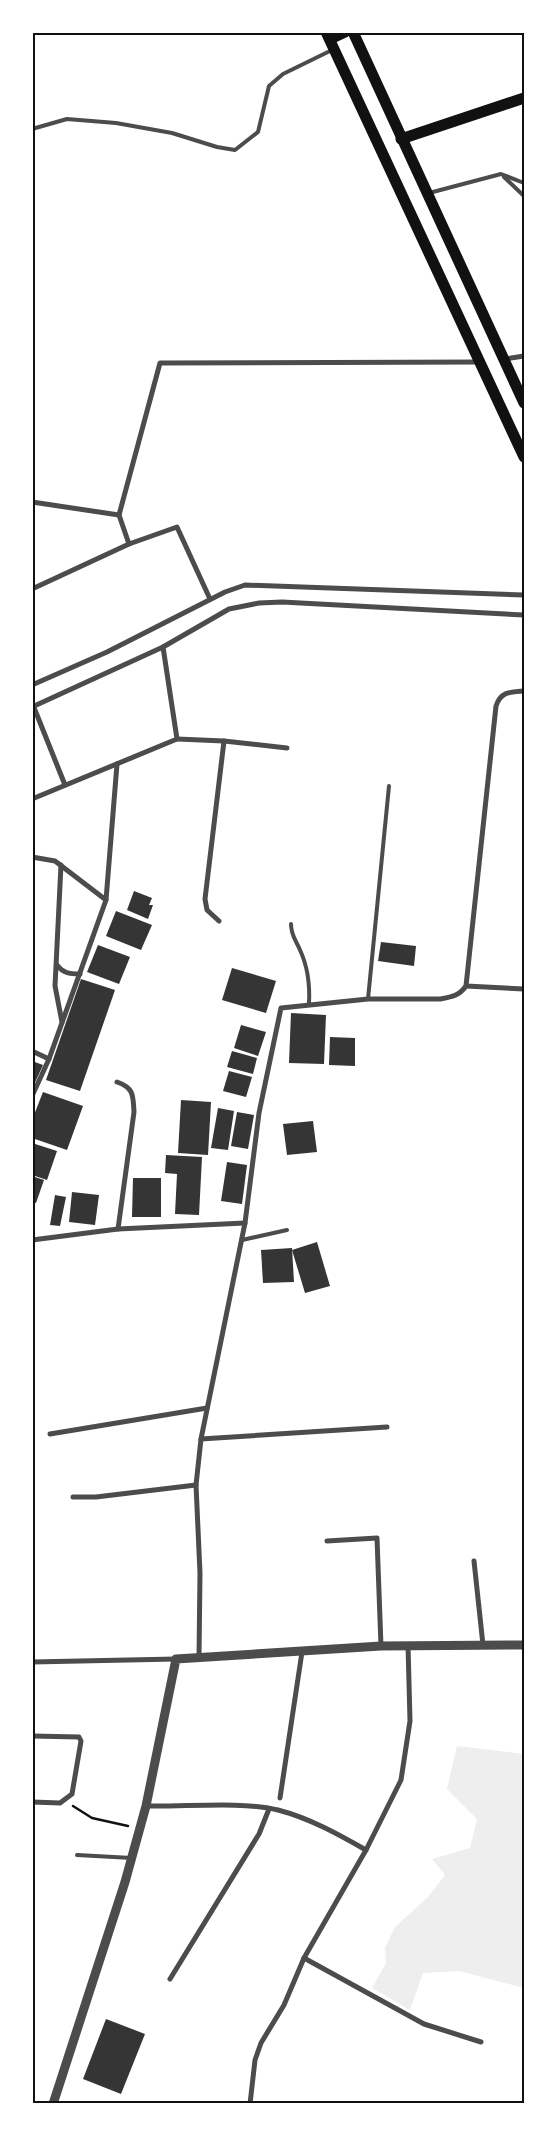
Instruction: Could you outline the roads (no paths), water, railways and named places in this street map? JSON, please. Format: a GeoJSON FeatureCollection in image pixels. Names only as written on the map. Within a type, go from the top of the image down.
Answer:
{"type":"FeatureCollection","features":[{"type":"Feature","properties":{"kind":"main road"},"geometry":{"type":"LineString","coordinates":[[345,32],[330,40],[524,458]]}},
{"type":"Feature","properties":{"kind":"main road"},"geometry":{"type":"LineString","coordinates":[[352,32],[400,139],[429,193],[524,403]]}},
{"type":"Feature","properties":{"kind":"main road"},"geometry":{"type":"LineString","coordinates":[[400,139],[524,98]]}},
{"type":"Feature","properties":{"kind":"street"},"geometry":{"type":"LineString","coordinates":[[504,359],[524,356]]}},
{"type":"Feature","properties":{"kind":"street"},"geometry":{"type":"LineString","coordinates":[[129,544],[119,515],[160,363],[480,362]]}},
{"type":"Feature","properties":{"kind":"street"},"geometry":{"type":"LineString","coordinates":[[32,502],[119,515]]}},
{"type":"Feature","properties":{"kind":"street"},"geometry":{"type":"LineString","coordinates":[[32,589],[129,544],[177,527],[210,599]]}},
{"type":"Feature","properties":{"kind":"street"},"geometry":{"type":"LineString","coordinates":[[32,685],[107,652],[210,599],[245,585],[524,596]]}},
{"type":"Feature","properties":{"kind":"street"},"geometry":{"type":"LineString","coordinates":[[65,785],[33,706],[163,646],[229,609],[259,603],[282,602],[524,615]]}},
{"type":"Feature","properties":{"kind":"street"},"geometry":{"type":"LineString","coordinates":[[163,646],[177,739]]}},
{"type":"Feature","properties":{"kind":"street"},"geometry":{"type":"LineString","coordinates":[[199,1656],[200,1573],[196,1485],[200,1439],[246,1223],[259,1113],[281,1008],[368,999],[451,998],[460,993],[466,986],[496,706],[499,698],[507,692],[524,691]]}},
{"type":"Feature","properties":{"kind":"street"},"geometry":{"type":"LineString","coordinates":[[32,799],[177,739],[224,741],[287,748]]}},
{"type":"Feature","properties":{"kind":"street"},"geometry":{"type":"LineString","coordinates":[[219,921],[207,910],[205,899],[224,741]]}},
{"type":"Feature","properties":{"kind":"street"},"geometry":{"type":"LineString","coordinates":[[32,1096],[49,1058],[106,900],[116,764]]}},
{"type":"Feature","properties":{"kind":"street"},"geometry":{"type":"LineString","coordinates":[[32,857],[55,861],[106,900]]}},
{"type":"Feature","properties":{"kind":"street"},"geometry":{"type":"LineString","coordinates":[[61,865],[56,986],[62,1022]]}},
{"type":"Feature","properties":{"kind":"street"},"geometry":{"type":"LineString","coordinates":[[57,964],[62,971],[69,974],[80,974]]}},
{"type":"Feature","properties":{"kind":"street"},"geometry":{"type":"LineString","coordinates":[[466,986],[524,989]]}},
{"type":"Feature","properties":{"kind":"street"},"geometry":{"type":"LineString","coordinates":[[32,1051],[49,1058]]}},
{"type":"Feature","properties":{"kind":"street"},"geometry":{"type":"LineString","coordinates":[[117,1082],[126,1085],[133,1094],[134,1112],[118,1229]]}},
{"type":"Feature","properties":{"kind":"street"},"geometry":{"type":"LineString","coordinates":[[32,1240],[118,1229],[246,1223]]}},
{"type":"Feature","properties":{"kind":"street"},"geometry":{"type":"LineString","coordinates":[[50,1434],[207,1408]]}},
{"type":"Feature","properties":{"kind":"street"},"geometry":{"type":"LineString","coordinates":[[200,1439],[387,1427]]}},
{"type":"Feature","properties":{"kind":"street"},"geometry":{"type":"LineString","coordinates":[[73,1497],[96,1497],[196,1485]]}},
{"type":"Feature","properties":{"kind":"street"},"geometry":{"type":"LineString","coordinates":[[327,1541],[377,1538],[381,1646]]}},
{"type":"Feature","properties":{"kind":"street"},"geometry":{"type":"LineString","coordinates":[[474,1561],[483,1645]]}},
{"type":"Feature","properties":{"kind":"street"},"geometry":{"type":"LineString","coordinates":[[250,2104],[255,2060],[270,2027],[284,2005],[304,1958],[366,1850],[401,1780],[410,1721],[408,1645]]}},
{"type":"Feature","properties":{"kind":"street"},"geometry":{"type":"LineString","coordinates":[[32,1662],[176,1659],[199,1656],[408,1645],[524,1645]]}},
{"type":"Feature","properties":{"kind":"street"},"geometry":{"type":"LineString","coordinates":[[280,1798],[302,1652]]}},
{"type":"Feature","properties":{"kind":"street"},"geometry":{"type":"LineString","coordinates":[[53,2104],[132,1858],[146,1806],[176,1659]]}},
{"type":"Feature","properties":{"kind":"street"},"geometry":{"type":"LineString","coordinates":[[32,1736],[79,1737],[81,1746],[72,1794],[60,1803],[32,1802]]}},
{"type":"Feature","properties":{"kind":"street"},"geometry":{"type":"LineString","coordinates":[[146,1806],[247,1807],[277,1810],[324,1827],[366,1850]]}},
{"type":"Feature","properties":{"kind":"street"},"geometry":{"type":"LineString","coordinates":[[170,1979],[259,1834],[269,1809]]}},
{"type":"Feature","properties":{"kind":"street"},"geometry":{"type":"LineString","coordinates":[[304,1958],[424,2024],[481,2042]]}},
{"type":"Feature","properties":{"kind":"lane"},"geometry":{"type":"LineString","coordinates":[[32,129],[67,119],[116,123],[172,133],[235,150],[258,132],[269,86],[330,40]]}},
{"type":"Feature","properties":{"kind":"lane"},"geometry":{"type":"LineString","coordinates":[[429,193],[500,174],[524,183]]}},
{"type":"Feature","properties":{"kind":"lane"},"geometry":{"type":"LineString","coordinates":[[500,174],[524,196]]}},
{"type":"Feature","properties":{"kind":"lane"},"geometry":{"type":"LineString","coordinates":[[368,999],[388,786]]}},
{"type":"Feature","properties":{"kind":"lane"},"geometry":{"type":"LineString","coordinates":[[290,924],[291,936],[300,949],[306,965],[310,988],[309,1004]]}},
{"type":"Feature","properties":{"kind":"lane"},"geometry":{"type":"LineString","coordinates":[[242,1240],[287,1230]]}},
{"type":"Feature","properties":{"kind":"lane"},"geometry":{"type":"LineString","coordinates":[[77,1855],[132,1858]]}}]}
